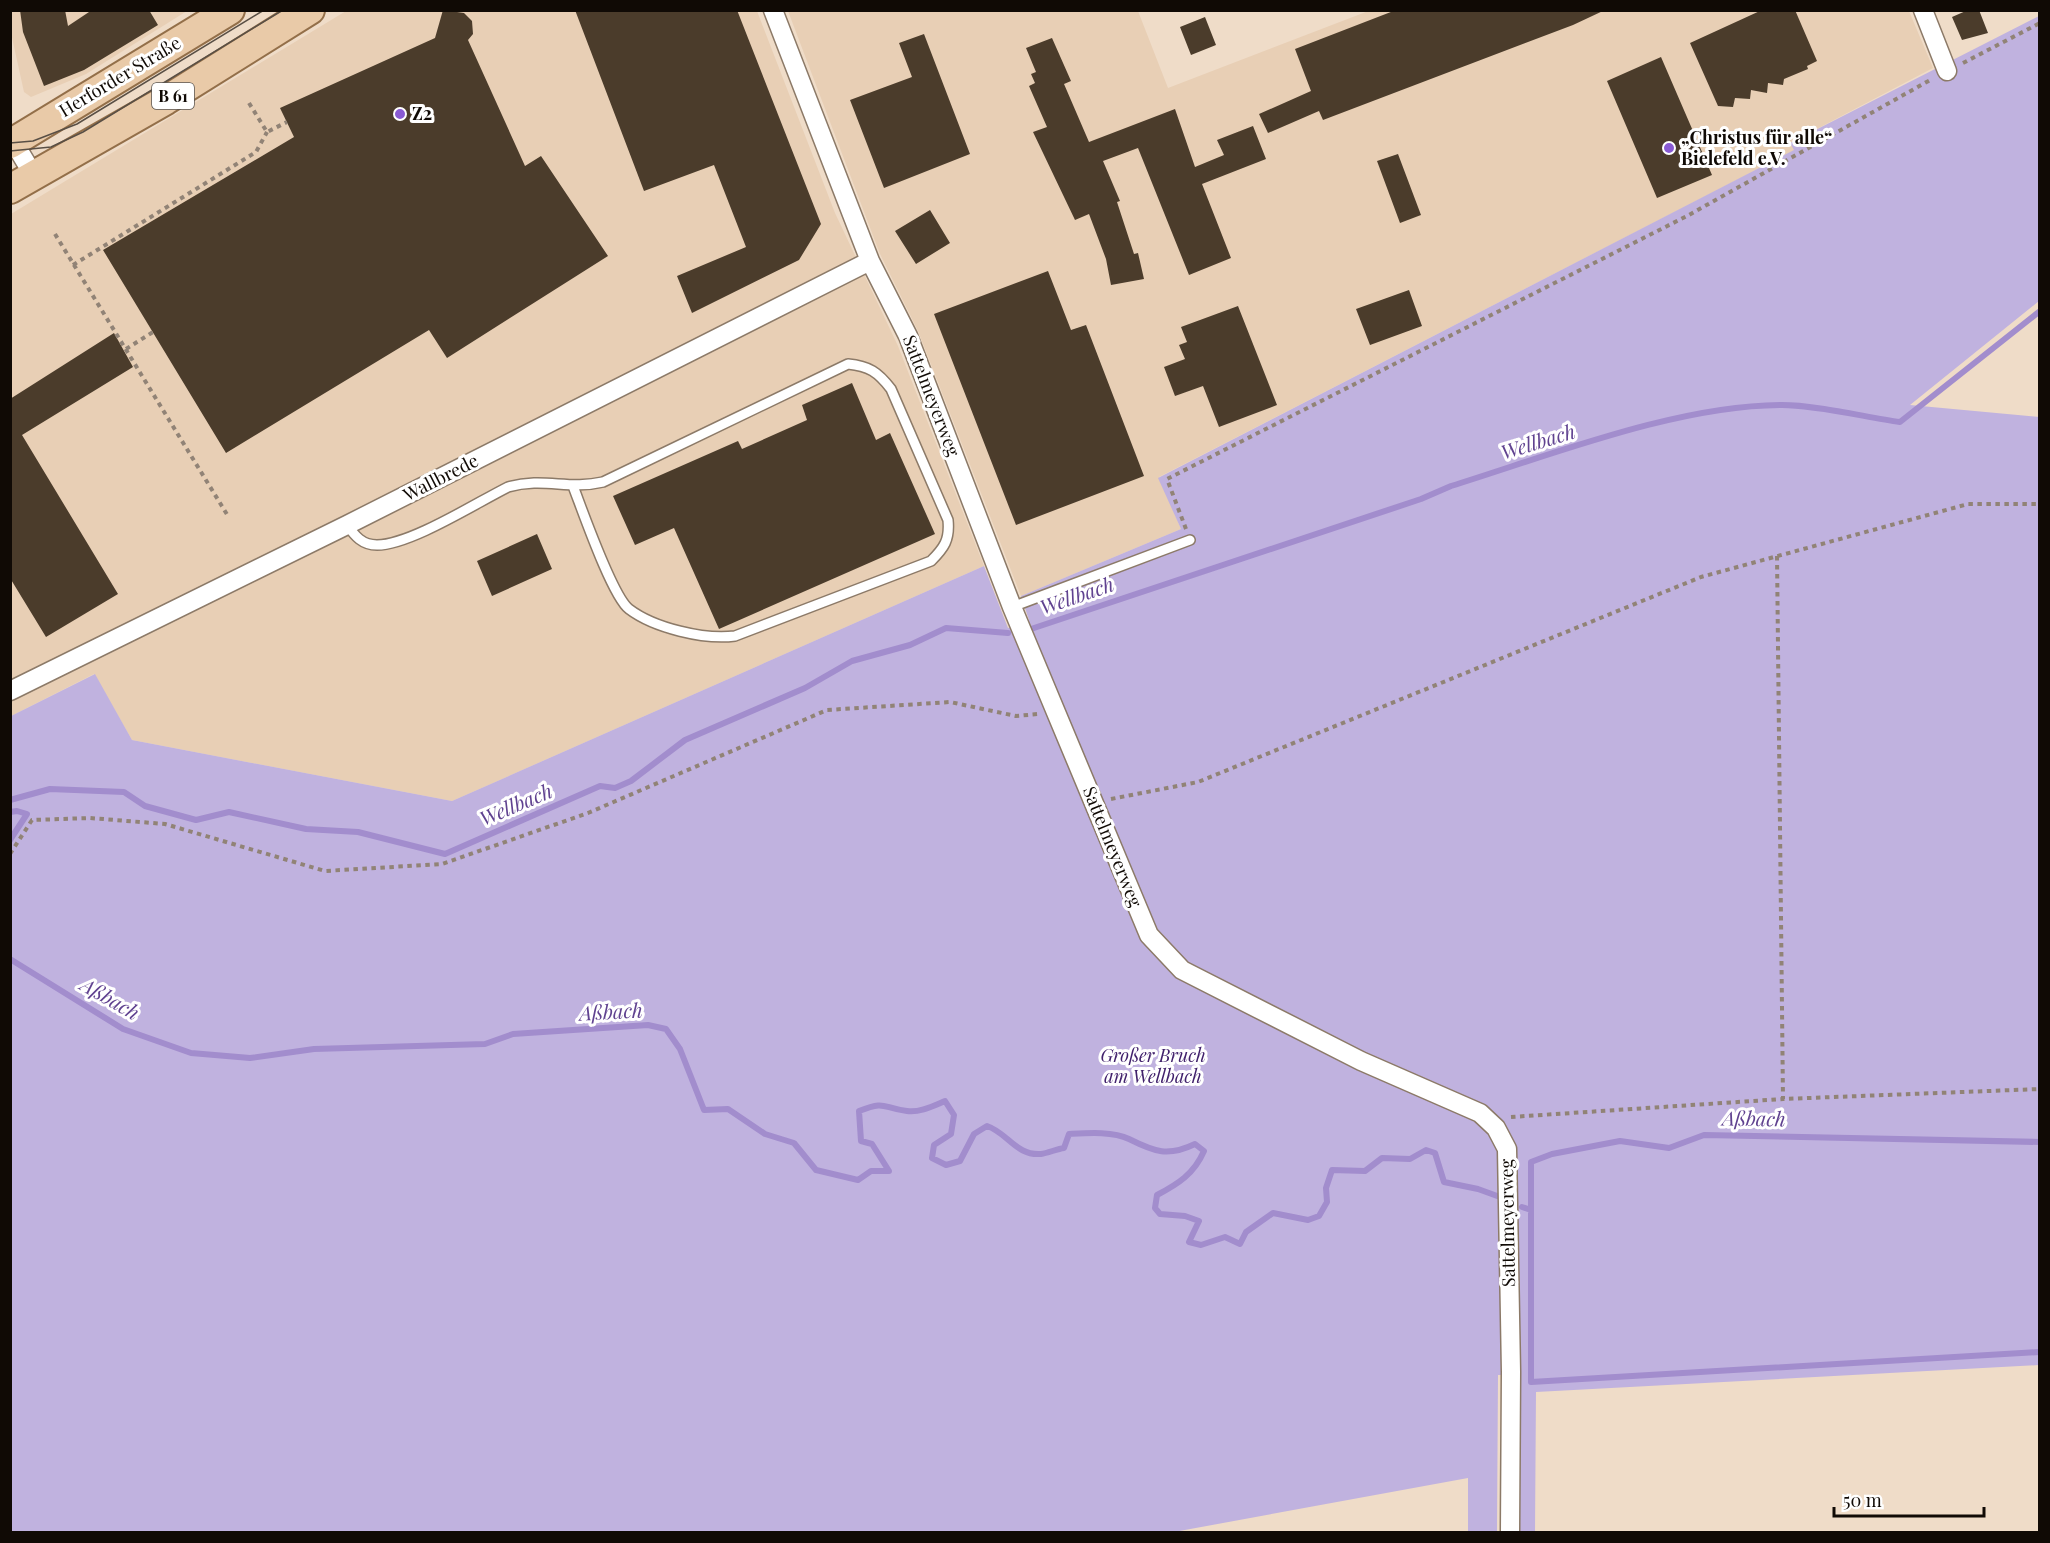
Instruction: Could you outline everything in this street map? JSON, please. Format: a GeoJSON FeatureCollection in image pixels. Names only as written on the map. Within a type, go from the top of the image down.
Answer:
{"type":"FeatureCollection","features":[{"type":"Feature","properties":{"kind":"main road","name":"Herforder Straße"},"geometry":{"type":"LineString","coordinates":[[11,141],[230,10]]}},
{"type":"Feature","properties":{"kind":"main road","name":"B 61"},"geometry":{"type":"LineString","coordinates":[[22,183],[166,100],[310,10]]}},
{"type":"Feature","properties":{"kind":"street","name":"Sattelmeyerweg"},"geometry":{"type":"LineString","coordinates":[[773,10],[870,261],[908,336],[1012,607],[1149,935],[1182,970],[1361,1061],[1480,1113],[1496,1128],[1507,1149],[1511,1372],[1510,1533]]}},
{"type":"Feature","properties":{"kind":"street"},"geometry":{"type":"LineString","coordinates":[[1923,10],[1947,71]]}},
{"type":"Feature","properties":{"kind":"street"},"geometry":{"type":"LineString","coordinates":[[11,141],[22,183]]}},
{"type":"Feature","properties":{"kind":"street","name":"Wallbrede"},"geometry":{"type":"LineString","coordinates":[[10,691],[347,525],[870,261]]}},
{"type":"Feature","properties":{"kind":"lane"},"geometry":{"type":"LineString","coordinates":[[347,525],[360,541],[375,545],[399,541],[508,487],[527,481],[584,487],[603,482],[848,364],[866,366],[880,374],[891,389],[948,520],[950,535],[944,548],[931,561],[735,636],[719,638],[663,626],[628,608],[617,591],[573,486]]}},
{"type":"Feature","properties":{"kind":"lane"},"geometry":{"type":"LineString","coordinates":[[1012,607],[1190,540]]}},
{"type":"Feature","properties":{"kind":"path"},"geometry":{"type":"LineString","coordinates":[[1190,540],[1167,480],[1687,216],[1947,71],[2040,24]]}},
{"type":"Feature","properties":{"kind":"path"},"geometry":{"type":"LineString","coordinates":[[249,103],[267,132]]}},
{"type":"Feature","properties":{"kind":"path"},"geometry":{"type":"LineString","coordinates":[[73,265],[256,152],[262,145],[267,132],[287,122]]}},
{"type":"Feature","properties":{"kind":"path"},"geometry":{"type":"LineString","coordinates":[[55,234],[228,516]]}},
{"type":"Feature","properties":{"kind":"path"},"geometry":{"type":"LineString","coordinates":[[126,349],[153,332]]}},
{"type":"Feature","properties":{"kind":"path"},"geometry":{"type":"LineString","coordinates":[[1094,802],[1198,782],[1701,577],[1968,504],[2040,504]]}},
{"type":"Feature","properties":{"kind":"path"},"geometry":{"type":"LineString","coordinates":[[1777,556],[1783,1099]]}},
{"type":"Feature","properties":{"kind":"path"},"geometry":{"type":"LineString","coordinates":[[10,854],[32,820],[90,818],[165,824],[325,871],[442,864],[588,813],[827,710],[950,702],[1016,716],[1057,713]]}},
{"type":"Feature","properties":{"kind":"path"},"geometry":{"type":"LineString","coordinates":[[1486,1119],[1783,1099],[2040,1089]]}},
{"type":"Feature","properties":{"kind":"shaded area"},"geometry":{"type":"Polygon","coordinates":[[[1371,10],[1909,11],[1933,68],[1790,143],[1795,150],[1159,477],[1181,529],[1021,596],[918,331],[880,254],[788,11],[1138,11],[1168,88],[1371,10]]]}},
{"type":"Feature","properties":{"kind":"shaded area"},"geometry":{"type":"Polygon","coordinates":[[[10,11],[187,11],[86,74],[31,97],[24,92],[11,33],[10,11]]]}},
{"type":"Feature","properties":{"kind":"shaded area"},"geometry":{"type":"Polygon","coordinates":[[[346,11],[757,11],[835,213],[898,346],[984,566],[452,801],[132,740],[94,674],[11,716],[11,214],[346,11]]]}},
{"type":"Feature","properties":{"kind":"green space","name":"Großer Bruch am Wellbach"},"geometry":{"type":"Polygon","coordinates":[[[2039,16],[2039,301],[1910,405],[2039,417],[2039,1365],[1536,1392],[1535,1532],[1517,1532],[1516,1375],[1498,1375],[1497,1532],[1468,1532],[1468,1478],[1174,1532],[11,1532],[11,716],[95,674],[132,740],[452,801],[984,566],[1008,628],[1027,622],[1029,620],[1021,596],[1181,529],[1158,478],[1794,150],[1790,143],[2039,16]]]}},
{"type":"Feature","properties":{"kind":"building"},"geometry":{"type":"Polygon","coordinates":[[[20,10],[65,10],[68,26],[92,10],[149,10],[158,25],[84,70],[44,86],[23,32],[20,10]]]}},
{"type":"Feature","properties":{"kind":"building"},"geometry":{"type":"Polygon","coordinates":[[[443,10],[464,13],[472,21],[473,34],[468,40],[525,166],[541,156],[608,256],[447,358],[429,330],[226,453],[103,250],[294,137],[280,108],[435,38],[443,10]]]}},
{"type":"Feature","properties":{"kind":"building"},"geometry":{"type":"Polygon","coordinates":[[[575,10],[737,10],[821,224],[799,260],[692,313],[677,276],[746,247],[714,165],[644,191],[575,10]]]}},
{"type":"Feature","properties":{"kind":"building"},"geometry":{"type":"Polygon","coordinates":[[[1396,10],[1605,10],[1573,25],[1323,120],[1319,111],[1268,133],[1259,114],[1311,91],[1295,49],[1396,10]]]}},
{"type":"Feature","properties":{"kind":"building"},"geometry":{"type":"Polygon","coordinates":[[[1762,10],[1795,10],[1817,61],[1807,66],[1808,69],[1784,79],[1783,85],[1768,83],[1767,93],[1751,90],[1750,99],[1735,98],[1733,107],[1718,106],[1690,43],[1762,10]]]}},
{"type":"Feature","properties":{"kind":"building"},"geometry":{"type":"Polygon","coordinates":[[[1968,10],[1979,10],[1988,33],[1962,40],[1952,17],[1968,10]]]}},
{"type":"Feature","properties":{"kind":"building"},"geometry":{"type":"Polygon","coordinates":[[[1205,17],[1216,45],[1191,55],[1180,27],[1205,17]]]}},
{"type":"Feature","properties":{"kind":"building"},"geometry":{"type":"Polygon","coordinates":[[[924,34],[970,154],[884,188],[850,100],[912,77],[899,43],[924,34]]]}},
{"type":"Feature","properties":{"kind":"building"},"geometry":{"type":"Polygon","coordinates":[[[1052,38],[1071,81],[1064,84],[1089,142],[1175,109],[1195,167],[1224,155],[1217,140],[1253,126],[1266,159],[1202,184],[1231,258],[1189,275],[1138,148],[1103,161],[1120,201],[1117,202],[1134,254],[1138,253],[1144,279],[1111,285],[1106,259],[1089,214],[1075,220],[1033,132],[1047,127],[1029,86],[1035,83],[1031,74],[1036,72],[1026,48],[1052,38]]]}},
{"type":"Feature","properties":{"kind":"building"},"geometry":{"type":"Polygon","coordinates":[[[1661,57],[1712,175],[1657,198],[1607,81],[1661,57]]]}},
{"type":"Feature","properties":{"kind":"building"},"geometry":{"type":"Polygon","coordinates":[[[1398,154],[1421,215],[1400,223],[1377,161],[1398,154]]]}},
{"type":"Feature","properties":{"kind":"building"},"geometry":{"type":"Polygon","coordinates":[[[930,210],[950,243],[916,264],[895,231],[930,210]]]}},
{"type":"Feature","properties":{"kind":"building"},"geometry":{"type":"Polygon","coordinates":[[[1048,271],[1071,330],[1086,325],[1144,476],[1016,525],[934,314],[1048,271]]]}},
{"type":"Feature","properties":{"kind":"building"},"geometry":{"type":"Polygon","coordinates":[[[1409,290],[1422,326],[1370,345],[1356,309],[1409,290]]]}},
{"type":"Feature","properties":{"kind":"building"},"geometry":{"type":"Polygon","coordinates":[[[1238,306],[1277,405],[1219,427],[1203,386],[1175,396],[1164,367],[1185,359],[1179,345],[1187,342],[1181,327],[1238,306]]]}},
{"type":"Feature","properties":{"kind":"building"},"geometry":{"type":"Polygon","coordinates":[[[114,333],[133,367],[22,435],[118,594],[46,637],[10,578],[10,399],[114,333]]]}},
{"type":"Feature","properties":{"kind":"building"},"geometry":{"type":"Polygon","coordinates":[[[852,383],[876,440],[890,433],[935,534],[719,629],[674,528],[635,545],[613,496],[738,441],[742,449],[807,420],[802,405],[852,383]]]}},
{"type":"Feature","properties":{"kind":"building"},"geometry":{"type":"Polygon","coordinates":[[[537,534],[552,569],[492,596],[477,561],[537,534]]]}},
{"type":"Feature","properties":{"kind":"waterway","name":"Wellbach"},"geometry":{"type":"LineString","coordinates":[[1028,630],[1421,499],[1451,486],[1658,422],[1742,407],[1782,405],[1825,409],[1900,422],[2040,311]]}},
{"type":"Feature","properties":{"kind":"waterway","name":"Wellbach"},"geometry":{"type":"LineString","coordinates":[[10,800],[50,789],[124,792],[145,806],[196,820],[229,812],[306,829],[358,832],[445,854],[600,786],[615,788],[631,781],[685,740],[805,688],[852,661],[910,645],[946,628],[1008,633]]}},
{"type":"Feature","properties":{"kind":"waterway","name":"Wellbach"},"geometry":{"type":"LineString","coordinates":[[10,812],[17,811],[27,814],[10,840]]}},
{"type":"Feature","properties":{"kind":"waterway","name":"Aßbach"},"geometry":{"type":"LineString","coordinates":[[10,959],[123,1029],[191,1053],[250,1058],[314,1049],[485,1044],[513,1034],[648,1025],[666,1029],[680,1049],[704,1110],[728,1109],[765,1134],[794,1143],[816,1170],[858,1180],[871,1171],[889,1171],[872,1144],[861,1141],[859,1111],[880,1105],[899,1110],[916,1111],[945,1101],[954,1115],[951,1134],[934,1145],[932,1158],[946,1165],[960,1161],[974,1134],[987,1126],[1018,1148],[1032,1154],[1064,1148],[1069,1134],[1100,1133],[1123,1136],[1154,1150],[1169,1152],[1195,1144],[1204,1151],[1200,1159],[1185,1178],[1157,1195],[1155,1208],[1160,1214],[1185,1216],[1199,1221],[1189,1242],[1201,1245],[1225,1237],[1240,1244],[1246,1232],[1273,1213],[1308,1220],[1319,1216],[1327,1202],[1326,1188],[1332,1170],[1365,1171],[1382,1158],[1410,1159],[1426,1150],[1435,1153],[1444,1182],[1478,1189],[1500,1197]]}},
{"type":"Feature","properties":{"kind":"waterway"},"geometry":{"type":"LineString","coordinates":[[2040,1142],[1704,1135],[1669,1148],[1620,1141],[1552,1154],[1531,1162],[1531,1382],[2040,1352]]}},
{"type":"Feature","properties":{"kind":"waterway","name":"Aßbach"},"geometry":{"type":"LineString","coordinates":[[1522,1207],[1531,1210]]}},
{"type":"Feature","properties":{"kind":"tram line"},"geometry":{"type":"LineString","coordinates":[[10,143],[33,141],[77,124],[264,10]]}},
{"type":"Feature","properties":{"kind":"tram line"},"geometry":{"type":"LineString","coordinates":[[10,151],[51,147],[83,132],[283,10]]}},
{"type":"Feature","properties":{"kind":"place","name":"Z2"},"geometry":{"type":"Point","coordinates":[400,114]}},
{"type":"Feature","properties":{"kind":"place","name":"„Christus für alle“ Bielefeld e.V."},"geometry":{"type":"Point","coordinates":[1669,148]}}]}
